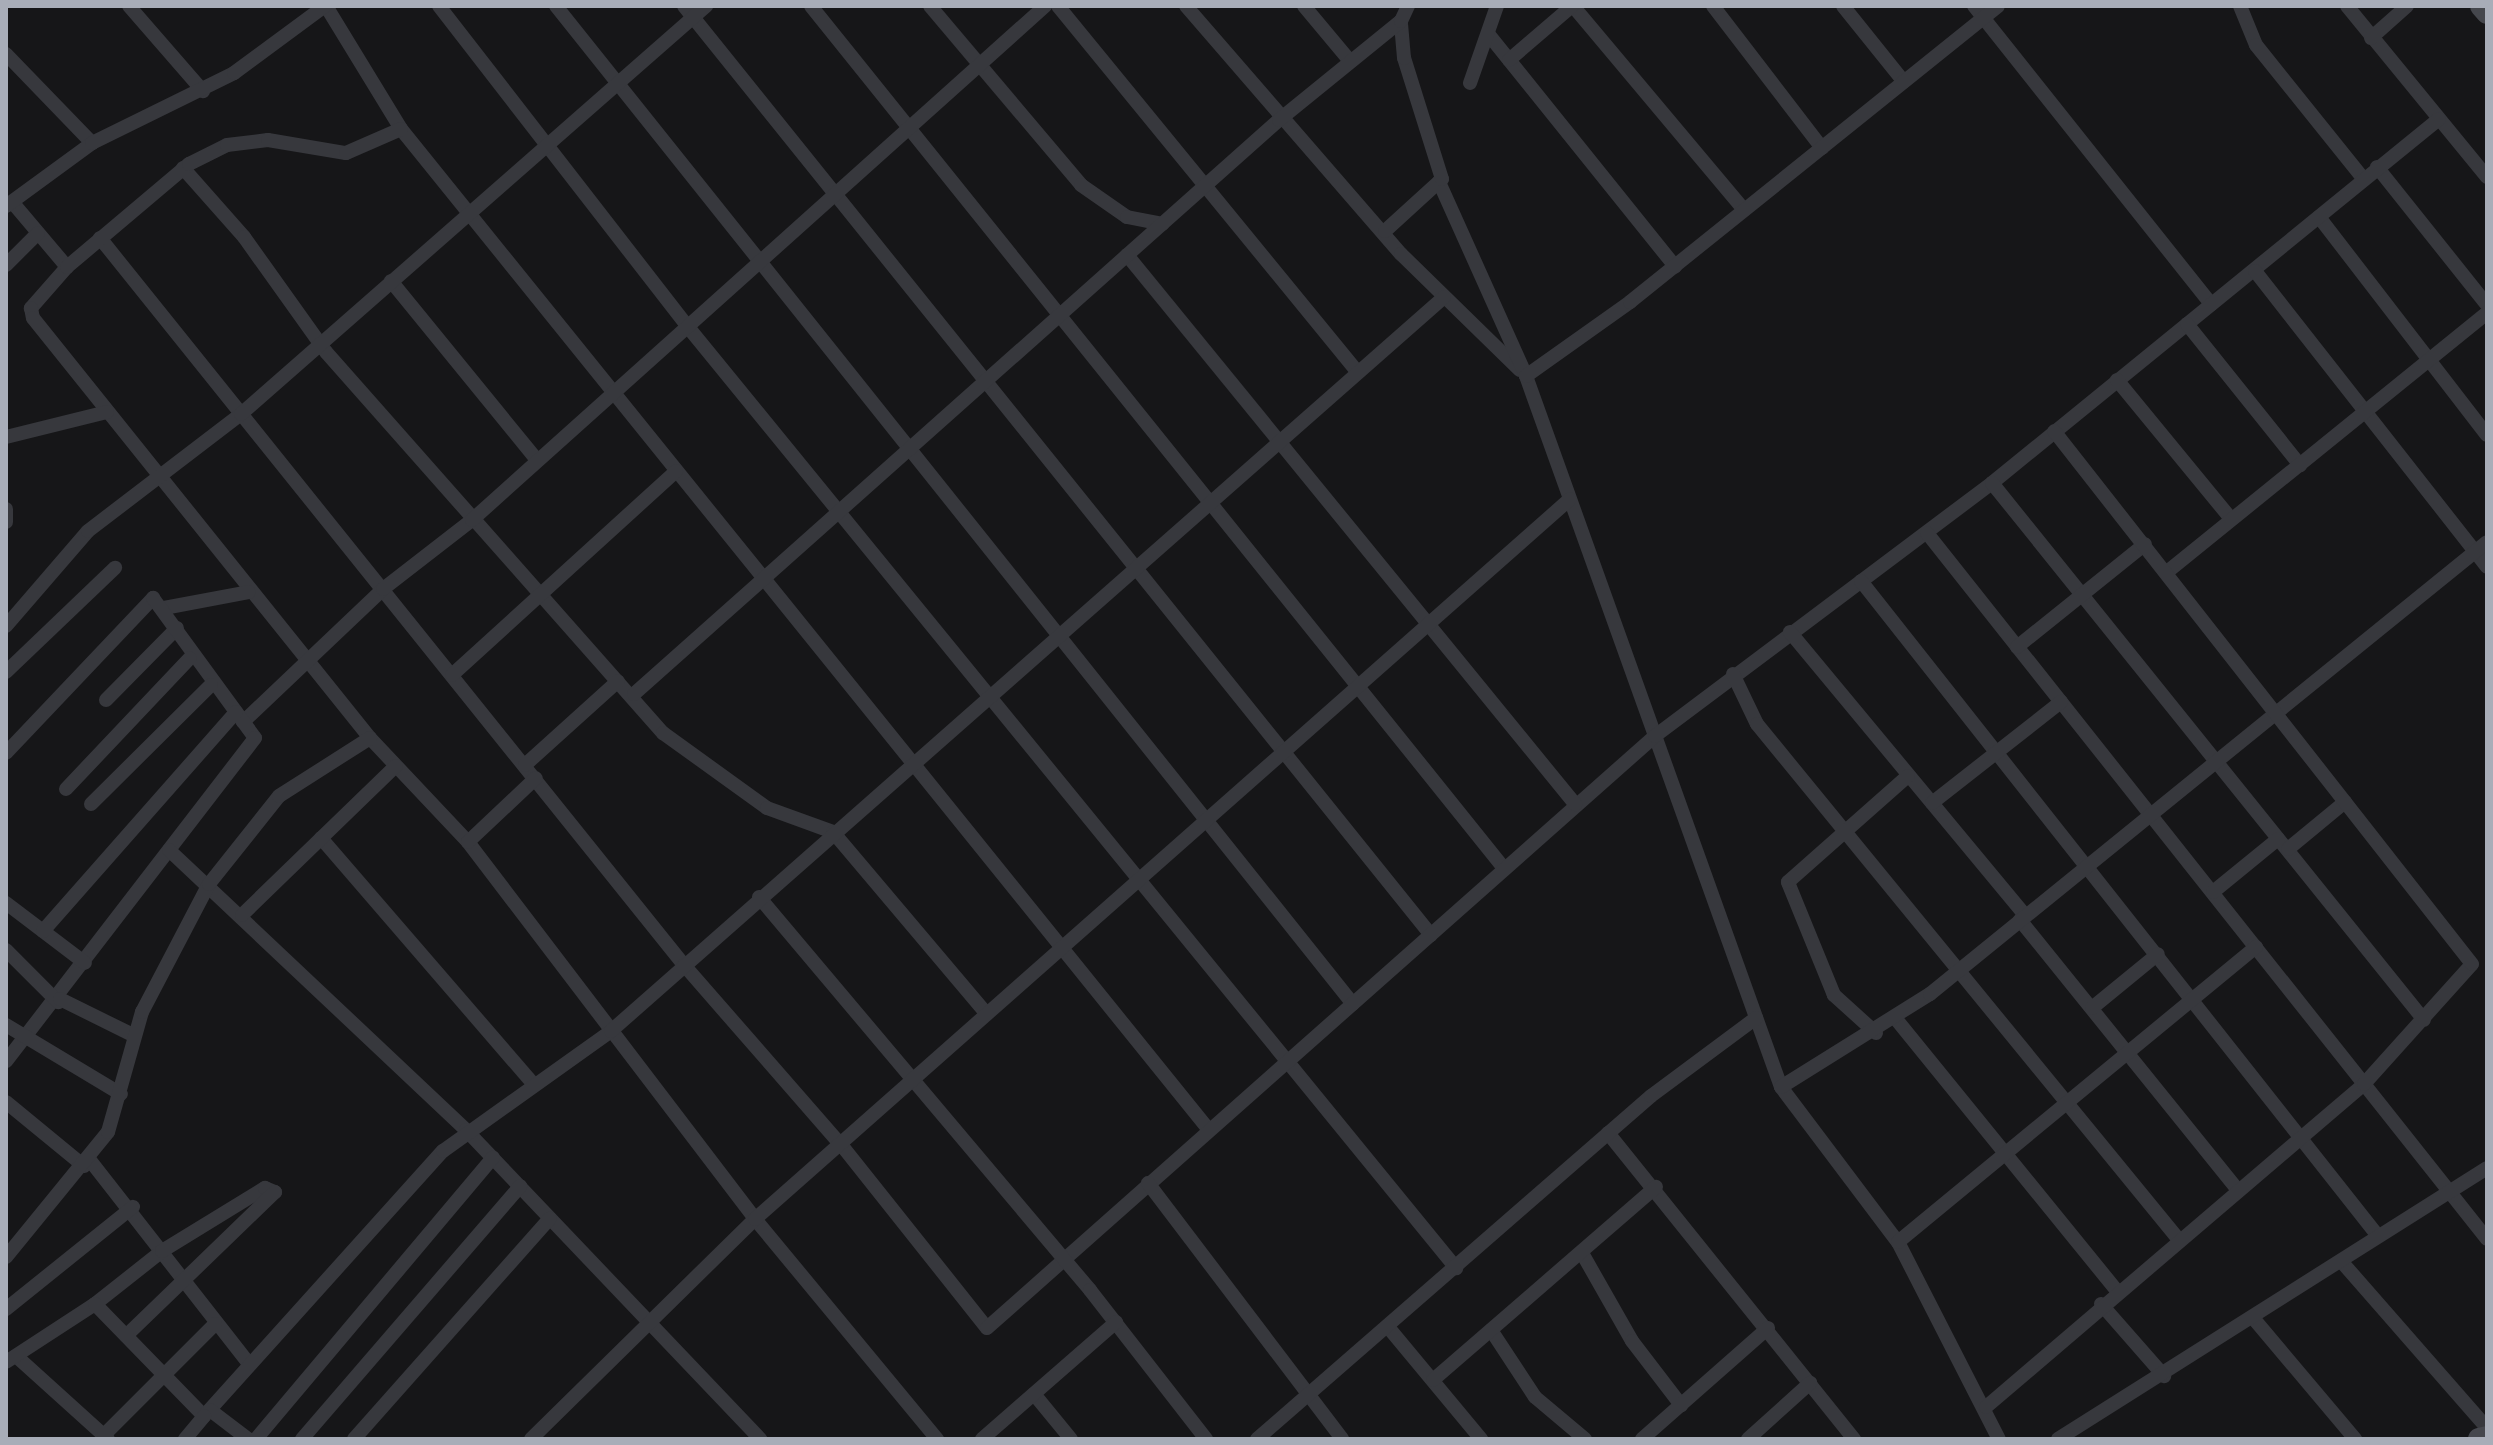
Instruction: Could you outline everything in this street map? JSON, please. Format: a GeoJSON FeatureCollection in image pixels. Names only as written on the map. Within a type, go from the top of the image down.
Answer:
{"type":"FeatureCollection","features":[{"type":"Feature","properties":{"kind":"street"},"geometry":{"type":"LineString","coordinates":[[129,6],[203,91]]}},
{"type":"Feature","properties":{"kind":"street"},"geometry":{"type":"LineString","coordinates":[[67,267],[38,233],[8,205],[92,143],[203,91],[325,6],[401,129],[614,388],[759,579],[914,762],[1209,1130]]}},
{"type":"Feature","properties":{"kind":"street"},"geometry":{"type":"LineString","coordinates":[[439,6],[688,327],[840,509],[988,697],[1456,1268]]}},
{"type":"Feature","properties":{"kind":"street"},"geometry":{"type":"LineString","coordinates":[[556,6],[620,80],[761,263],[1058,635],[1210,817],[1353,1004]]}},
{"type":"Feature","properties":{"kind":"street"},"geometry":{"type":"LineString","coordinates":[[6,626],[88,531],[241,414],[468,209],[620,80],[689,12],[706,6]]}},
{"type":"Feature","properties":{"kind":"street"},"geometry":{"type":"LineString","coordinates":[[811,6],[908,131],[1061,314],[1503,867]]}},
{"type":"Feature","properties":{"kind":"street"},"geometry":{"type":"LineString","coordinates":[[930,6],[978,67],[1081,185],[1127,217],[1162,224]]}},
{"type":"Feature","properties":{"kind":"street"},"geometry":{"type":"LineString","coordinates":[[43,931],[240,717],[311,662],[383,589],[472,520],[614,388],[838,195],[1045,6]]}},
{"type":"Feature","properties":{"kind":"street"},"geometry":{"type":"LineString","coordinates":[[1058,6],[1356,370]]}},
{"type":"Feature","properties":{"kind":"street"},"geometry":{"type":"LineString","coordinates":[[1186,6],[1279,120],[1444,297],[1526,376]]}},
{"type":"Feature","properties":{"kind":"street"},"geometry":{"type":"LineString","coordinates":[[1304,6],[1350,61]]}},
{"type":"Feature","properties":{"kind":"street"},"geometry":{"type":"LineString","coordinates":[[634,694],[759,579],[1279,120],[1401,21],[1408,6]]}},
{"type":"Feature","properties":{"kind":"street"},"geometry":{"type":"LineString","coordinates":[[1470,83],[1497,6]]}},
{"type":"Feature","properties":{"kind":"street"},"geometry":{"type":"LineString","coordinates":[[1509,60],[1572,6],[1744,210]]}},
{"type":"Feature","properties":{"kind":"street"},"geometry":{"type":"LineString","coordinates":[[1713,6],[1822,148]]}},
{"type":"Feature","properties":{"kind":"street"},"geometry":{"type":"LineString","coordinates":[[1843,6],[1904,82]]}},
{"type":"Feature","properties":{"kind":"street"},"geometry":{"type":"LineString","coordinates":[[1526,376],[1675,266],[1822,148],[1904,82],[1979,12],[1998,6]]}},
{"type":"Feature","properties":{"kind":"street"},"geometry":{"type":"LineString","coordinates":[[2240,6],[2256,45],[2363,178]]}},
{"type":"Feature","properties":{"kind":"street"},"geometry":{"type":"LineString","coordinates":[[2347,6],[2487,177]]}},
{"type":"Feature","properties":{"kind":"street"},"geometry":{"type":"LineString","coordinates":[[2371,38],[2407,6]]}},
{"type":"Feature","properties":{"kind":"street"},"geometry":{"type":"LineString","coordinates":[[2481,6],[2487,13]]}},
{"type":"Feature","properties":{"kind":"street"},"geometry":{"type":"LineString","coordinates":[[689,12],[1281,754],[1431,935]]}},
{"type":"Feature","properties":{"kind":"street"},"geometry":{"type":"LineString","coordinates":[[1979,12],[2211,304]]}},
{"type":"Feature","properties":{"kind":"street"},"geometry":{"type":"LineString","coordinates":[[1401,21],[1439,182],[1526,376],[1781,1087],[1898,1242],[1986,1407],[1999,1439]]}},
{"type":"Feature","properties":{"kind":"street"},"geometry":{"type":"LineString","coordinates":[[1489,35],[1675,266]]}},
{"type":"Feature","properties":{"kind":"street"},"geometry":{"type":"LineString","coordinates":[[6,54],[92,143]]}},
{"type":"Feature","properties":{"kind":"street"},"geometry":{"type":"LineString","coordinates":[[100,238],[684,965],[843,1147],[987,1328],[1431,935],[1503,867],[1655,736],[1733,674],[1992,483],[2439,119]]}},
{"type":"Feature","properties":{"kind":"street"},"geometry":{"type":"LineString","coordinates":[[401,129],[346,153],[249,139],[183,168],[67,267],[30,313],[162,477],[249,592],[311,662],[370,738],[468,842],[755,1219],[937,1439]]}},
{"type":"Feature","properties":{"kind":"street"},"geometry":{"type":"LineString","coordinates":[[2377,167],[2487,305]]}},
{"type":"Feature","properties":{"kind":"street"},"geometry":{"type":"LineString","coordinates":[[183,168],[244,237],[321,344],[472,520],[618,681],[634,694],[684,750],[767,808],[833,832],[987,1014]]}},
{"type":"Feature","properties":{"kind":"street"},"geometry":{"type":"LineString","coordinates":[[1385,231],[1439,182]]}},
{"type":"Feature","properties":{"kind":"street"},"geometry":{"type":"LineString","coordinates":[[2319,217],[2487,435]]}},
{"type":"Feature","properties":{"kind":"street"},"geometry":{"type":"LineString","coordinates":[[6,265],[38,233]]}},
{"type":"Feature","properties":{"kind":"street"},"geometry":{"type":"LineString","coordinates":[[1127,255],[1575,804]]}},
{"type":"Feature","properties":{"kind":"street"},"geometry":{"type":"LineString","coordinates":[[2255,271],[2487,567]]}},
{"type":"Feature","properties":{"kind":"street"},"geometry":{"type":"LineString","coordinates":[[391,281],[537,460]]}},
{"type":"Feature","properties":{"kind":"street"},"geometry":{"type":"LineString","coordinates":[[185,1439],[466,1130],[611,1031],[1356,370],[1444,297]]}},
{"type":"Feature","properties":{"kind":"street"},"geometry":{"type":"LineString","coordinates":[[2167,572],[2487,313]]}},
{"type":"Feature","properties":{"kind":"street"},"geometry":{"type":"LineString","coordinates":[[2187,324],[2300,465]]}},
{"type":"Feature","properties":{"kind":"street"},"geometry":{"type":"LineString","coordinates":[[2117,380],[2231,519]]}},
{"type":"Feature","properties":{"kind":"street"},"geometry":{"type":"LineString","coordinates":[[7,435],[107,412]]}},
{"type":"Feature","properties":{"kind":"street"},"geometry":{"type":"LineString","coordinates":[[1986,1407],[2101,1304],[2364,1084],[2472,964],[2054,431]]}},
{"type":"Feature","properties":{"kind":"street"},"geometry":{"type":"LineString","coordinates":[[452,675],[538,592],[676,471]]}},
{"type":"Feature","properties":{"kind":"street"},"geometry":{"type":"LineString","coordinates":[[1992,483],[2424,1020]]}},
{"type":"Feature","properties":{"kind":"street"},"geometry":{"type":"LineString","coordinates":[[531,1439],[755,1219],[843,1147],[987,1014],[1570,499]]}},
{"type":"Feature","properties":{"kind":"street"},"geometry":{"type":"LineString","coordinates":[[6,509],[6,522]]}},
{"type":"Feature","properties":{"kind":"street"},"geometry":{"type":"LineString","coordinates":[[1927,533],[2487,1239]]}},
{"type":"Feature","properties":{"kind":"street"},"geometry":{"type":"LineString","coordinates":[[1781,1087],[1876,1033],[1962,969],[2212,760],[2487,542]]}},
{"type":"Feature","properties":{"kind":"street"},"geometry":{"type":"LineString","coordinates":[[2017,647],[2145,544]]}},
{"type":"Feature","properties":{"kind":"street"},"geometry":{"type":"LineString","coordinates":[[6,672],[115,568]]}},
{"type":"Feature","properties":{"kind":"street"},"geometry":{"type":"LineString","coordinates":[[1861,581],[2088,864],[2378,1236]]}},
{"type":"Feature","properties":{"kind":"street"},"geometry":{"type":"LineString","coordinates":[[164,608],[249,592]]}},
{"type":"Feature","properties":{"kind":"street"},"geometry":{"type":"LineString","coordinates":[[6,753],[148,601],[156,599],[177,628],[190,658],[240,717],[252,744],[169,850],[59,1000],[6,1061]]}},
{"type":"Feature","properties":{"kind":"street"},"geometry":{"type":"LineString","coordinates":[[106,700],[177,628]]}},
{"type":"Feature","properties":{"kind":"street"},"geometry":{"type":"LineString","coordinates":[[1790,632],[1932,803],[2239,1191]]}},
{"type":"Feature","properties":{"kind":"street"},"geometry":{"type":"LineString","coordinates":[[66,789],[190,658]]}},
{"type":"Feature","properties":{"kind":"street"},"geometry":{"type":"LineString","coordinates":[[1733,674],[1757,724],[1962,969],[2179,1240]]}},
{"type":"Feature","properties":{"kind":"street"},"geometry":{"type":"LineString","coordinates":[[525,765],[618,681]]}},
{"type":"Feature","properties":{"kind":"street"},"geometry":{"type":"LineString","coordinates":[[91,804],[211,685]]}},
{"type":"Feature","properties":{"kind":"street"},"geometry":{"type":"LineString","coordinates":[[1932,803],[2061,702]]}},
{"type":"Feature","properties":{"kind":"street"},"geometry":{"type":"LineString","coordinates":[[6,1257],[86,1162],[121,1094],[133,1035],[209,884],[279,796],[370,738]]}},
{"type":"Feature","properties":{"kind":"street"},"geometry":{"type":"LineString","coordinates":[[242,915],[396,766]]}},
{"type":"Feature","properties":{"kind":"street"},"geometry":{"type":"LineString","coordinates":[[1876,1033],[1834,995],[1789,888],[1790,878],[1908,776]]}},
{"type":"Feature","properties":{"kind":"street"},"geometry":{"type":"LineString","coordinates":[[468,842],[536,778]]}},
{"type":"Feature","properties":{"kind":"street"},"geometry":{"type":"LineString","coordinates":[[2213,892],[2345,802]]}},
{"type":"Feature","properties":{"kind":"street"},"geometry":{"type":"LineString","coordinates":[[321,838],[533,1084]]}},
{"type":"Feature","properties":{"kind":"street"},"geometry":{"type":"LineString","coordinates":[[169,850],[242,915],[466,1130],[760,1439]]}},
{"type":"Feature","properties":{"kind":"street"},"geometry":{"type":"LineString","coordinates":[[759,897],[911,1084],[1116,1322],[1206,1439]]}},
{"type":"Feature","properties":{"kind":"street"},"geometry":{"type":"LineString","coordinates":[[6,903],[85,963]]}},
{"type":"Feature","properties":{"kind":"street"},"geometry":{"type":"LineString","coordinates":[[1898,1242],[2256,947]]}},
{"type":"Feature","properties":{"kind":"street"},"geometry":{"type":"LineString","coordinates":[[6,950],[59,1000],[133,1035]]}},
{"type":"Feature","properties":{"kind":"street"},"geometry":{"type":"LineString","coordinates":[[2092,1008],[2158,954]]}},
{"type":"Feature","properties":{"kind":"street"},"geometry":{"type":"LineString","coordinates":[[1257,1439],[1608,1133],[1756,1018]]}},
{"type":"Feature","properties":{"kind":"street"},"geometry":{"type":"LineString","coordinates":[[1896,1019],[2002,1156],[2117,1291]]}},
{"type":"Feature","properties":{"kind":"street"},"geometry":{"type":"LineString","coordinates":[[6,1025],[121,1094]]}},
{"type":"Feature","properties":{"kind":"street"},"geometry":{"type":"LineString","coordinates":[[6,1102],[86,1162],[133,1207],[182,1281],[250,1365]]}},
{"type":"Feature","properties":{"kind":"street"},"geometry":{"type":"LineString","coordinates":[[1608,1133],[1656,1187],[1854,1439]]}},
{"type":"Feature","properties":{"kind":"street"},"geometry":{"type":"LineString","coordinates":[[256,1439],[493,1158]]}},
{"type":"Feature","properties":{"kind":"street"},"geometry":{"type":"LineString","coordinates":[[2058,1439],[2164,1376],[2487,1168]]}},
{"type":"Feature","properties":{"kind":"street"},"geometry":{"type":"LineString","coordinates":[[1148,1183],[1342,1439]]}},
{"type":"Feature","properties":{"kind":"street"},"geometry":{"type":"LineString","coordinates":[[302,1439],[520,1186]]}},
{"type":"Feature","properties":{"kind":"street"},"geometry":{"type":"LineString","coordinates":[[1433,1380],[1656,1187]]}},
{"type":"Feature","properties":{"kind":"street"},"geometry":{"type":"LineString","coordinates":[[126,1336],[275,1192],[265,1188],[162,1251],[95,1304],[11,1359],[106,1437],[163,1374],[215,1324]]}},
{"type":"Feature","properties":{"kind":"street"},"geometry":{"type":"LineString","coordinates":[[6,1309],[133,1207]]}},
{"type":"Feature","properties":{"kind":"street"},"geometry":{"type":"LineString","coordinates":[[354,1439],[550,1218]]}},
{"type":"Feature","properties":{"kind":"street"},"geometry":{"type":"LineString","coordinates":[[1582,1253],[1632,1341],[1681,1405]]}},
{"type":"Feature","properties":{"kind":"street"},"geometry":{"type":"LineString","coordinates":[[2341,1261],[2487,1428]]}},
{"type":"Feature","properties":{"kind":"street"},"geometry":{"type":"LineString","coordinates":[[95,1304],[163,1374],[207,1413],[248,1439]]}},
{"type":"Feature","properties":{"kind":"street"},"geometry":{"type":"LineString","coordinates":[[2101,1304],[2164,1376]]}},
{"type":"Feature","properties":{"kind":"street"},"geometry":{"type":"LineString","coordinates":[[2254,1319],[2355,1439]]}},
{"type":"Feature","properties":{"kind":"street"},"geometry":{"type":"LineString","coordinates":[[982,1439],[1116,1322]]}},
{"type":"Feature","properties":{"kind":"street"},"geometry":{"type":"LineString","coordinates":[[1388,1327],[1481,1439]]}},
{"type":"Feature","properties":{"kind":"street"},"geometry":{"type":"LineString","coordinates":[[1642,1439],[1768,1328]]}},
{"type":"Feature","properties":{"kind":"street"},"geometry":{"type":"LineString","coordinates":[[1491,1330],[1535,1397],[1585,1439]]}},
{"type":"Feature","properties":{"kind":"street"},"geometry":{"type":"LineString","coordinates":[[1748,1439],[1810,1383]]}},
{"type":"Feature","properties":{"kind":"street"},"geometry":{"type":"LineString","coordinates":[[1034,1394],[1071,1439]]}},
{"type":"Feature","properties":{"kind":"street"},"geometry":{"type":"LineString","coordinates":[[2479,1439],[2487,1437]]}}]}
